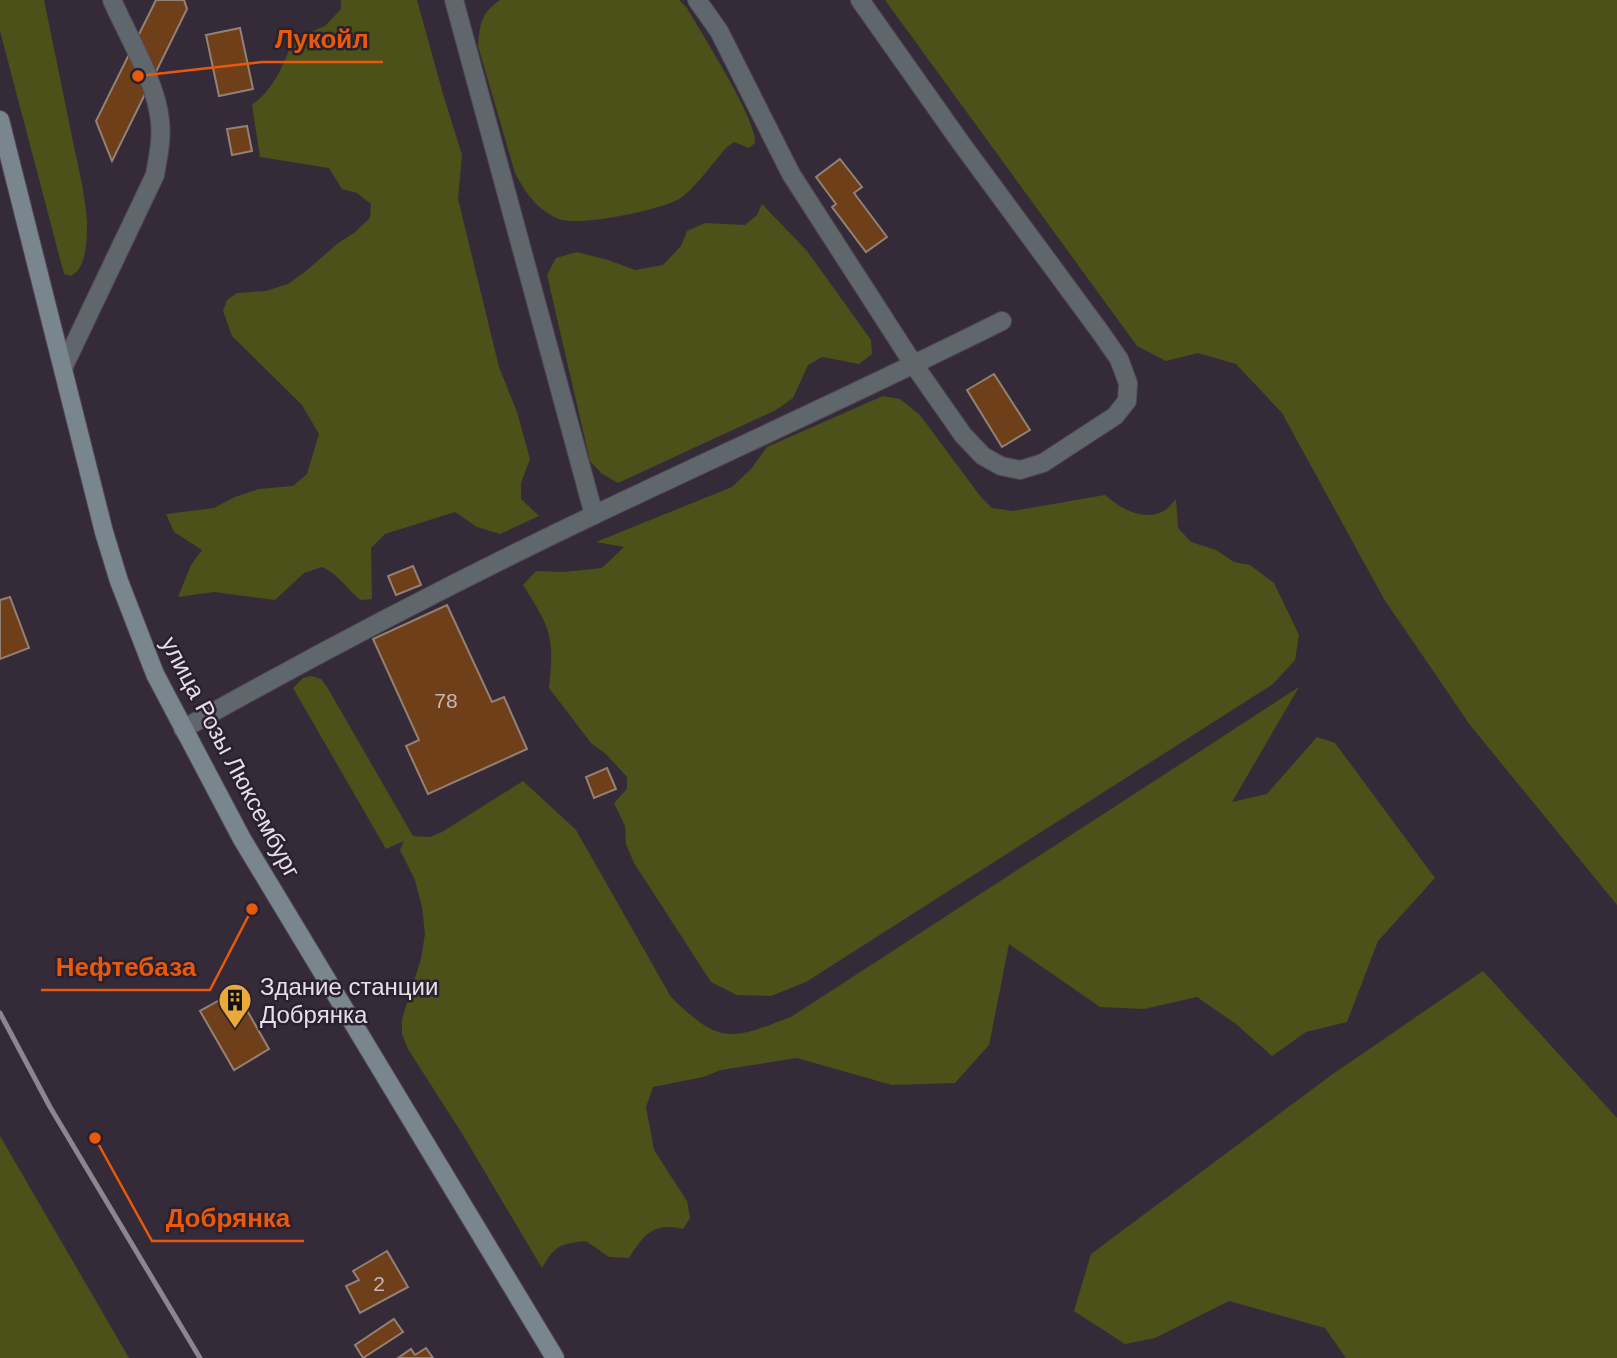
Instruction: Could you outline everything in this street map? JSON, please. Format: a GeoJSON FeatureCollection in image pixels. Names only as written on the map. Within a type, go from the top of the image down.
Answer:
{"type":"FeatureCollection","features":[{"type":"Feature","properties":{"kind":"street","name":"улица Розы Люксембург"},"geometry":{"type":"LineString","coordinates":[[0,120],[94,493],[120,581],[155,674],[242,839],[555,1358]]}},
{"type":"Feature","properties":{"kind":"lane"},"geometry":{"type":"LineString","coordinates":[[64,368],[155,175],[160,145],[160,121],[155,96],[112,0]]}},
{"type":"Feature","properties":{"kind":"lane"},"geometry":{"type":"LineString","coordinates":[[454,0],[594,515]]}},
{"type":"Feature","properties":{"kind":"lane"},"geometry":{"type":"LineString","coordinates":[[697,0],[719,31],[791,174],[914,365],[963,435],[983,456],[1001,466],[1020,470],[1043,463],[1115,416],[1127,401],[1128,383],[1119,359],[860,0]]}},
{"type":"Feature","properties":{"kind":"lane"},"geometry":{"type":"LineString","coordinates":[[183,729],[331,646],[594,515],[1002,321]]}},
{"type":"Feature","properties":{"kind":"green space"},"geometry":{"type":"Polygon","coordinates":[[[0,0],[44,0],[86,211],[85,252],[80,267],[71,276],[64,274],[0,31],[0,0]]]}},
{"type":"Feature","properties":{"kind":"green space"},"geometry":{"type":"Polygon","coordinates":[[[341,0],[417,0],[462,155],[458,199],[499,367],[517,412],[530,459],[521,483],[521,499],[539,516],[500,534],[477,527],[455,512],[385,534],[371,548],[372,599],[361,600],[334,574],[322,567],[304,573],[275,600],[214,592],[178,597],[191,565],[202,550],[174,532],[166,514],[214,508],[259,489],[293,486],[307,474],[319,434],[302,405],[232,336],[223,311],[227,300],[237,293],[266,291],[288,284],[370,218],[371,204],[357,193],[342,189],[329,168],[260,157],[252,105],[273,83],[294,39],[325,26],[341,9],[341,0]]]}},
{"type":"Feature","properties":{"kind":"green space"},"geometry":{"type":"Polygon","coordinates":[[[500,0],[679,0],[687,8],[738,97],[754,132],[755,143],[749,148],[734,142],[691,189],[669,203],[638,212],[584,221],[569,221],[551,215],[532,200],[515,173],[478,46],[483,20],[500,0]]]}},
{"type":"Feature","properties":{"kind":"green space"},"geometry":{"type":"Polygon","coordinates":[[[885,0],[1617,0],[1617,905],[1470,725],[1384,599],[1282,413],[1236,364],[1198,353],[1166,361],[1137,346],[885,0]]]}},
{"type":"Feature","properties":{"kind":"green space"},"geometry":{"type":"Polygon","coordinates":[[[762,204],[807,251],[871,340],[872,354],[859,364],[822,357],[808,365],[793,398],[776,410],[618,483],[601,473],[590,461],[547,275],[556,258],[577,252],[635,270],[663,265],[681,246],[687,231],[705,223],[745,225],[757,215],[762,204]]]}},
{"type":"Feature","properties":{"kind":"green space"},"geometry":{"type":"Polygon","coordinates":[[[883,396],[900,399],[920,415],[980,496],[992,508],[1013,511],[1105,495],[1124,509],[1148,515],[1164,511],[1176,499],[1178,528],[1191,542],[1216,550],[1234,562],[1250,565],[1274,583],[1299,635],[1295,660],[1273,684],[806,982],[771,996],[737,995],[711,982],[634,863],[626,844],[625,826],[614,803],[627,789],[627,777],[606,754],[591,743],[549,688],[551,643],[545,623],[523,585],[536,571],[563,572],[602,568],[624,547],[596,542],[732,487],[751,469],[767,447],[883,396]]]}},
{"type":"Feature","properties":{"kind":"green space"},"geometry":{"type":"Polygon","coordinates":[[[312,676],[321,679],[327,687],[413,836],[430,837],[442,832],[523,781],[576,830],[671,997],[702,1024],[726,1034],[753,1030],[791,1017],[1299,687],[1232,802],[1267,794],[1317,737],[1335,743],[1435,878],[1378,941],[1347,1022],[1306,1032],[1272,1056],[1236,1024],[1197,997],[1144,1009],[1100,1007],[1009,944],[989,1045],[955,1083],[892,1085],[797,1058],[721,1070],[703,1077],[653,1087],[646,1107],[654,1150],[687,1201],[690,1218],[683,1229],[664,1227],[651,1232],[629,1258],[609,1257],[586,1241],[559,1247],[542,1268],[408,1049],[402,1034],[402,1019],[421,959],[425,934],[422,907],[415,880],[400,850],[404,841],[386,849],[293,688],[303,678],[312,676]]]}},
{"type":"Feature","properties":{"kind":"green space"},"geometry":{"type":"Polygon","coordinates":[[[1483,971],[1617,1118],[1617,1358],[1346,1358],[1325,1328],[1229,1301],[1155,1338],[1125,1344],[1074,1311],[1091,1254],[1330,1076],[1483,971]]]}},
{"type":"Feature","properties":{"kind":"green space"},"geometry":{"type":"Polygon","coordinates":[[[0,1136],[129,1358],[0,1358],[0,1136]]]}},
{"type":"Feature","properties":{"kind":"building"},"geometry":{"type":"Polygon","coordinates":[[[156,0],[184,0],[187,9],[112,161],[96,121],[156,0]]]}},
{"type":"Feature","properties":{"kind":"building"},"geometry":{"type":"Polygon","coordinates":[[[240,28],[253,89],[219,96],[206,35],[240,28]]]}},
{"type":"Feature","properties":{"kind":"building"},"geometry":{"type":"Polygon","coordinates":[[[247,126],[252,151],[232,155],[227,129],[247,126]]]}},
{"type":"Feature","properties":{"kind":"building"},"geometry":{"type":"Polygon","coordinates":[[[840,159],[862,187],[854,193],[887,237],[866,252],[832,207],[836,204],[816,177],[840,159]]]}},
{"type":"Feature","properties":{"kind":"building"},"geometry":{"type":"Polygon","coordinates":[[[994,374],[1030,430],[1002,447],[967,390],[994,374]]]}},
{"type":"Feature","properties":{"kind":"building"},"geometry":{"type":"Polygon","coordinates":[[[413,566],[421,585],[396,595],[388,576],[413,566]]]}},
{"type":"Feature","properties":{"kind":"building"},"geometry":{"type":"Polygon","coordinates":[[[10,597],[29,648],[0,659],[0,600],[10,597]]]}},
{"type":"Feature","properties":{"kind":"building"},"geometry":{"type":"Polygon","coordinates":[[[447,605],[492,702],[504,697],[527,749],[428,794],[406,746],[419,740],[373,639],[447,605]]]}},
{"type":"Feature","properties":{"kind":"building"},"geometry":{"type":"Polygon","coordinates":[[[607,768],[616,789],[594,798],[586,777],[607,768]]]}},
{"type":"Feature","properties":{"kind":"building","name":"Здание станции Добрянка"},"geometry":{"type":"Polygon","coordinates":[[[236,991],[269,1049],[234,1070],[200,1011],[236,991]]]}},
{"type":"Feature","properties":{"kind":"building"},"geometry":{"type":"Polygon","coordinates":[[[387,1251],[408,1287],[360,1313],[346,1286],[359,1280],[353,1271],[387,1251]]]}},
{"type":"Feature","properties":{"kind":"building"},"geometry":{"type":"Polygon","coordinates":[[[394,1319],[403,1332],[363,1358],[355,1345],[394,1319]]]}},
{"type":"Feature","properties":{"kind":"building"},"geometry":{"type":"Polygon","coordinates":[[[426,1348],[433,1358],[398,1358],[411,1349],[415,1355],[426,1348]]]}},
{"type":"Feature","properties":{"kind":"railway"},"geometry":{"type":"LineString","coordinates":[[0,1013],[50,1107],[200,1358]]}},
{"type":"Feature","properties":{"kind":"place","name":"Лукойл"},"geometry":{"type":"Point","coordinates":[138,76]}},
{"type":"Feature","properties":{"kind":"place","name":"Нефтебаза"},"geometry":{"type":"Point","coordinates":[252,909]}},
{"type":"Feature","properties":{"kind":"place","name":"Здание станции Добрянка"},"geometry":{"type":"Point","coordinates":[235,1030]}},
{"type":"Feature","properties":{"kind":"place","name":"Добрянка"},"geometry":{"type":"Point","coordinates":[95,1138]}}]}
